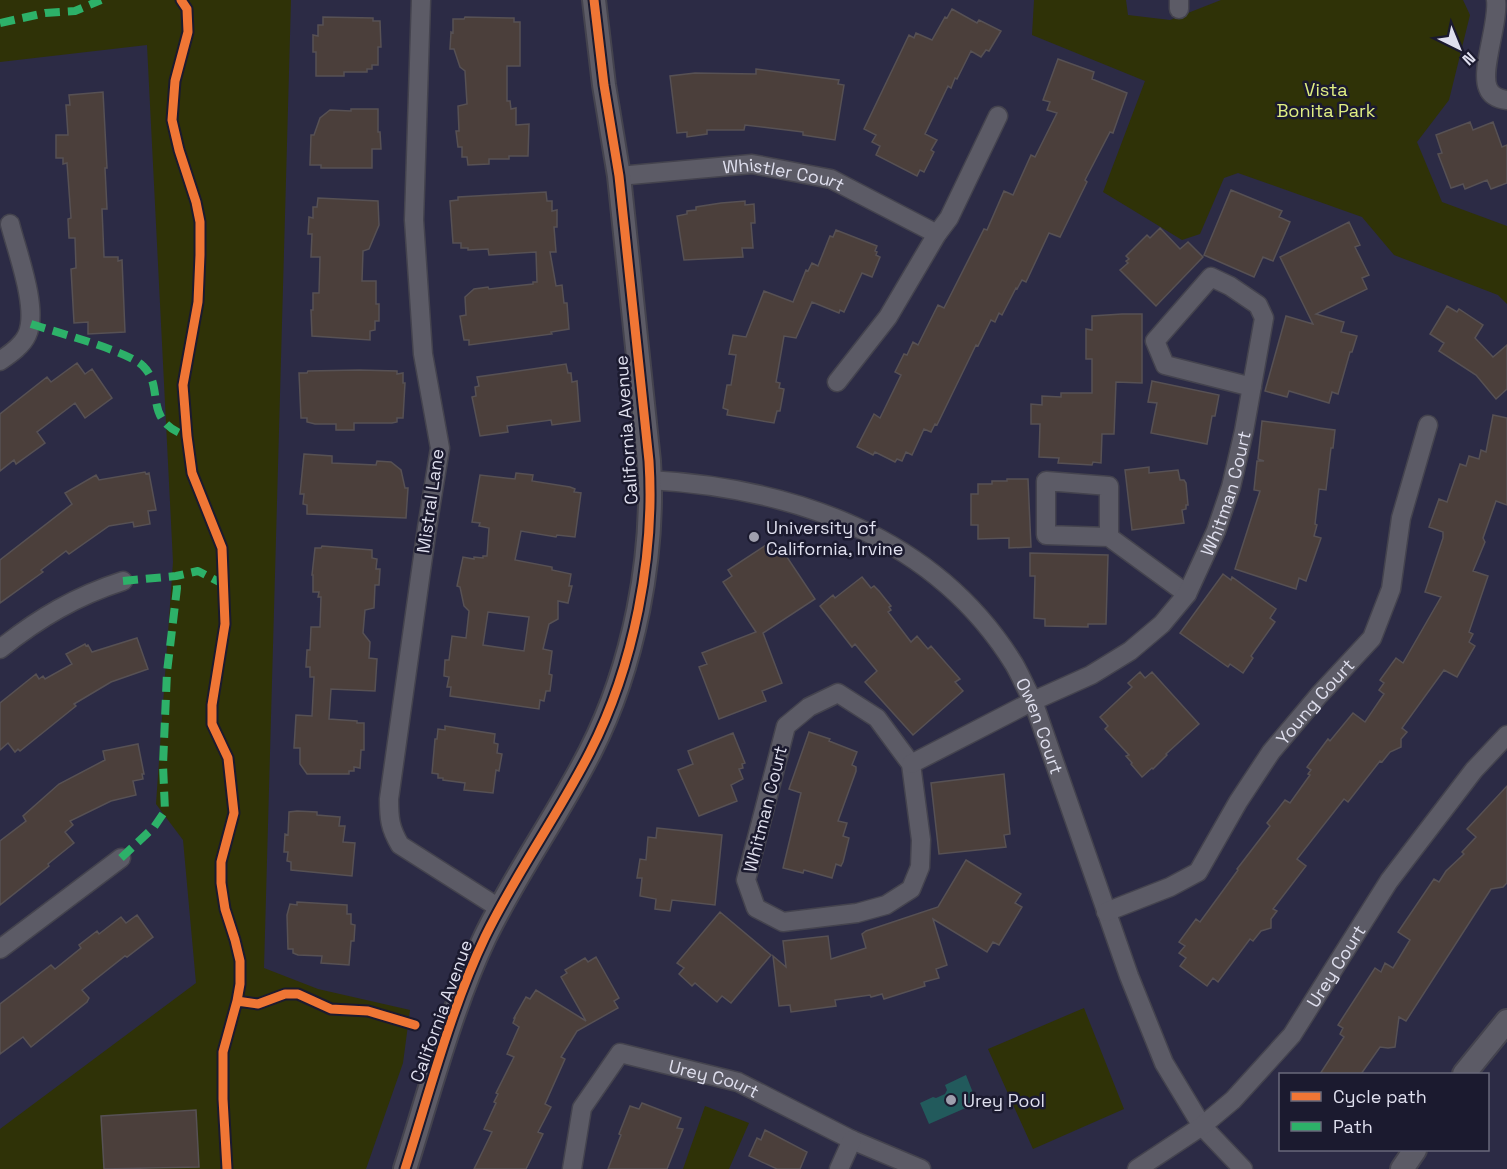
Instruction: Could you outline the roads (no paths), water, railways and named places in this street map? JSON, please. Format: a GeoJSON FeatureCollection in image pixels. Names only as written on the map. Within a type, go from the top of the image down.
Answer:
{"type":"FeatureCollection","features":[{"type":"Feature","properties":{"kind":"street","name":"Mistral Lane"},"geometry":{"type":"LineString","coordinates":[[422,0],[414,220],[423,354],[440,448],[425,536],[389,799],[389,816],[392,831],[400,845],[499,908]]}},
{"type":"Feature","properties":{"kind":"street","name":"California Avenue"},"geometry":{"type":"LineString","coordinates":[[405,1169],[458,1004],[484,940],[499,908],[592,749],[613,700],[636,623],[647,557],[650,480],[619,176],[604,85],[594,0]]}},
{"type":"Feature","properties":{"kind":"street"},"geometry":{"type":"LineString","coordinates":[[1496,0],[1496,19],[1488,64],[1487,87],[1492,95],[1507,100]]}},
{"type":"Feature","properties":{"kind":"street"},"geometry":{"type":"LineString","coordinates":[[837,382],[888,317],[937,234],[949,218],[998,116]]}},
{"type":"Feature","properties":{"kind":"street","name":"Whistler Court"},"geometry":{"type":"LineString","coordinates":[[619,176],[752,164],[831,179],[937,234]]}},
{"type":"Feature","properties":{"kind":"street"},"geometry":{"type":"LineString","coordinates":[[0,361],[26,337],[31,324],[32,307],[10,224]]}},
{"type":"Feature","properties":{"kind":"street","name":"Whitman Court"},"geometry":{"type":"LineString","coordinates":[[911,764],[1033,701],[1091,675],[1130,651],[1162,624],[1186,594],[1216,531],[1232,487],[1252,387],[1264,318],[1258,305],[1230,286],[1211,277],[1155,341],[1165,365],[1252,387]]}},
{"type":"Feature","properties":{"kind":"street","name":"Young Court"},"geometry":{"type":"LineString","coordinates":[[1106,912],[1170,887],[1198,872],[1238,802],[1271,752],[1319,694],[1372,638],[1392,589],[1401,518],[1428,425]]}},
{"type":"Feature","properties":{"kind":"street","name":"Owen Court"},"geometry":{"type":"LineString","coordinates":[[650,480],[672,481],[758,494],[827,514],[862,528],[911,556],[972,610],[1014,664],[1033,701],[1106,912],[1164,1064],[1202,1126],[1243,1169]]}},
{"type":"Feature","properties":{"kind":"street"},"geometry":{"type":"LineString","coordinates":[[1108,537],[1109,486],[1046,482],[1046,535],[1108,537],[1186,594]]}},
{"type":"Feature","properties":{"kind":"street"},"geometry":{"type":"LineString","coordinates":[[0,649],[28,626],[90,591],[123,581]]}},
{"type":"Feature","properties":{"kind":"street","name":"Whitman Court"},"geometry":{"type":"LineString","coordinates":[[838,693],[877,717],[911,764],[921,840],[920,867],[911,889],[886,905],[846,914],[783,922],[756,908],[746,880],[786,726],[809,706],[838,693]]}},
{"type":"Feature","properties":{"kind":"street","name":"Urey Court"},"geometry":{"type":"LineString","coordinates":[[1137,1169],[1202,1126],[1233,1100],[1292,1035],[1389,881],[1474,770],[1507,735]]}},
{"type":"Feature","properties":{"kind":"street"},"geometry":{"type":"LineString","coordinates":[[0,949],[121,858]]}},
{"type":"Feature","properties":{"kind":"street"},"geometry":{"type":"LineString","coordinates":[[1465,1073],[1507,1021]]}},
{"type":"Feature","properties":{"kind":"street","name":"Urey Court"},"geometry":{"type":"LineString","coordinates":[[572,1169],[582,1108],[620,1053],[738,1082],[852,1140],[921,1169]]}},
{"type":"Feature","properties":{"kind":"street"},"geometry":{"type":"LineString","coordinates":[[839,1169],[852,1140]]}},
{"type":"Feature","properties":{"kind":"street"},"geometry":{"type":"LineString","coordinates":[[1402,1169],[1414,1151]]}},
{"type":"Feature","properties":{"kind":"place","name":"University of California, Irvine"},"geometry":{"type":"Point","coordinates":[754,537]}},
{"type":"Feature","properties":{"kind":"place","name":"Urey Pool"},"geometry":{"type":"Point","coordinates":[951,1100]}},
{"type":"Feature","properties":{"kind":"park label","name":"Vista Bonita Park"},"geometry":{"type":"Point","coordinates":[1326,100]}}]}
